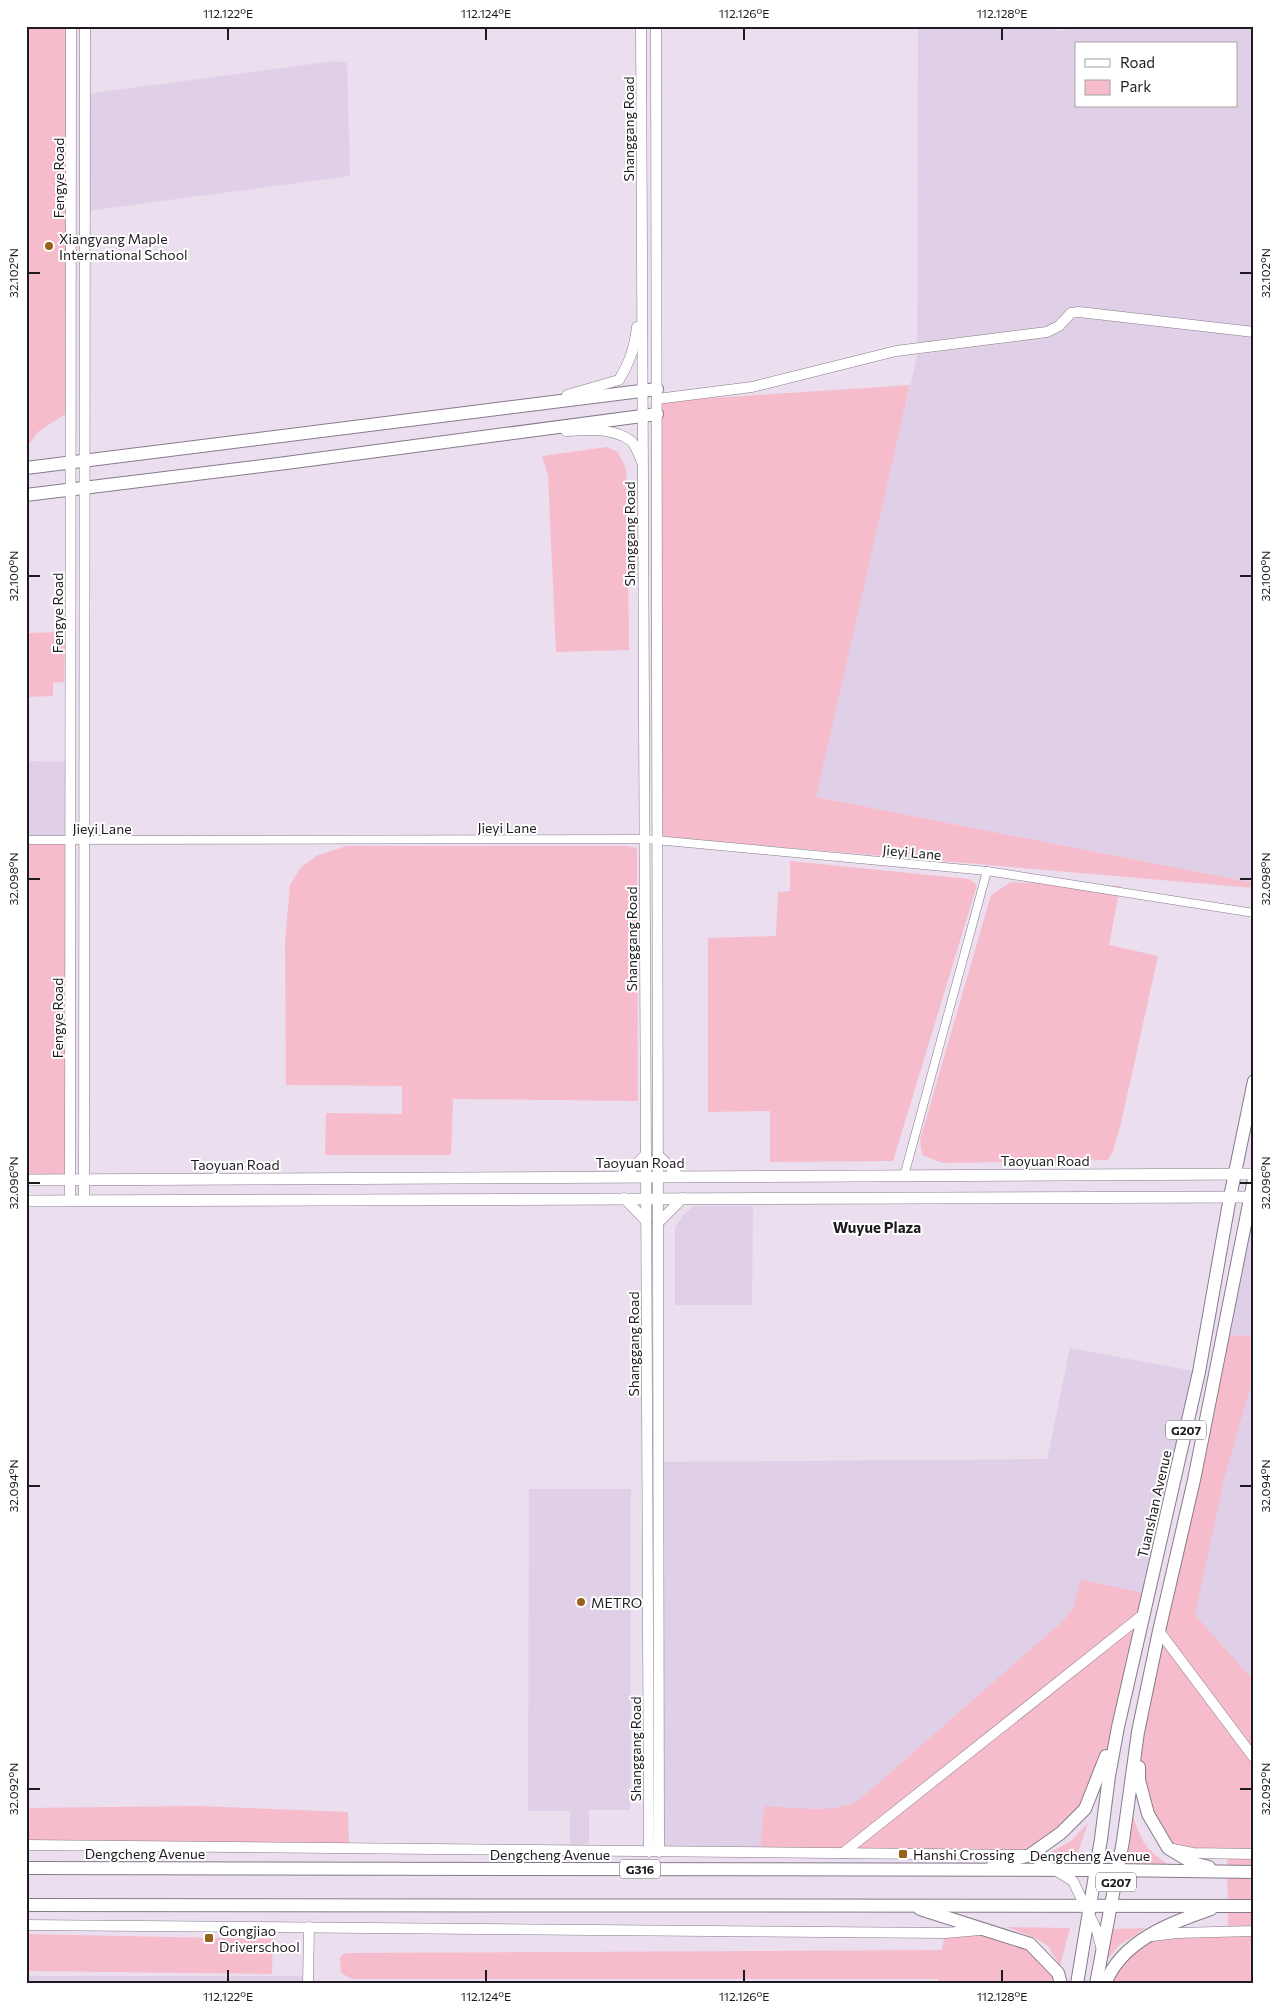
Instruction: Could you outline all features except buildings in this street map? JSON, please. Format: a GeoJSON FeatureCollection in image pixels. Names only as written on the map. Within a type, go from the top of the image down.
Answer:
{"type":"FeatureCollection","features":[{"type":"Feature","properties":{"kind":"main road"},"geometry":{"type":"LineString","coordinates":[[26,468],[86,459],[643,391],[657,394]]}},
{"type":"Feature","properties":{"kind":"main road"},"geometry":{"type":"LineString","coordinates":[[26,495],[657,414]]}},
{"type":"Feature","properties":{"kind":"main road","name":"Tuanshan Avenue"},"geometry":{"type":"LineString","coordinates":[[1090,1905],[1108,1776],[1199,1372],[1234,1174],[1254,1081]]}},
{"type":"Feature","properties":{"kind":"main road","name":"Taoyuan Road"},"geometry":{"type":"LineString","coordinates":[[26,1180],[1254,1174]]}},
{"type":"Feature","properties":{"kind":"main road","name":"G207"},"geometry":{"type":"LineString","coordinates":[[1096,1984],[1118,1870],[1139,1726],[1194,1480],[1252,1197],[1254,1179]]}},
{"type":"Feature","properties":{"kind":"main road"},"geometry":{"type":"LineString","coordinates":[[26,1201],[1252,1197]]}},
{"type":"Feature","properties":{"kind":"main road"},"geometry":{"type":"LineString","coordinates":[[1139,1726],[1139,1780],[1148,1814],[1168,1848],[1193,1863],[1223,1871]]}},
{"type":"Feature","properties":{"kind":"main road"},"geometry":{"type":"LineString","coordinates":[[973,1870],[1030,1855],[1061,1833],[1086,1808],[1118,1727]]}},
{"type":"Feature","properties":{"kind":"main road","name":"Dengcheng Avenue"},"geometry":{"type":"LineString","coordinates":[[26,1868],[1118,1870],[1254,1872]]}},
{"type":"Feature","properties":{"kind":"main road"},"geometry":{"type":"LineString","coordinates":[[26,1904],[1254,1906]]}},
{"type":"Feature","properties":{"kind":"main road"},"geometry":{"type":"LineString","coordinates":[[906,1905],[1030,1944],[1058,1973],[1061,1984]]}},
{"type":"Feature","properties":{"kind":"main road","name":"G207"},"geometry":{"type":"LineString","coordinates":[[1077,1984],[1090,1905]]}},
{"type":"Feature","properties":{"kind":"main road"},"geometry":{"type":"LineString","coordinates":[[1107,1981],[1123,1954],[1146,1937],[1175,1922],[1221,1906]]}},
{"type":"Feature","properties":{"kind":"street","name":"Fengye Road"},"geometry":{"type":"LineString","coordinates":[[70,1200],[71,26]]}},
{"type":"Feature","properties":{"kind":"street","name":"Fengye Road"},"geometry":{"type":"LineString","coordinates":[[84,1200],[85,26]]}},
{"type":"Feature","properties":{"kind":"street","name":"Shanggang Road"},"geometry":{"type":"LineString","coordinates":[[641,26],[646,1221],[654,1852]]}},
{"type":"Feature","properties":{"kind":"street","name":"Shanggang Road"},"geometry":{"type":"LineString","coordinates":[[654,1852],[658,1223],[656,26]]}},
{"type":"Feature","properties":{"kind":"street"},"geometry":{"type":"LineString","coordinates":[[529,405],[590,390],[619,380],[634,349],[642,272]]}},
{"type":"Feature","properties":{"kind":"street"},"geometry":{"type":"LineString","coordinates":[[657,394],[752,387],[896,351],[1047,332],[1059,326],[1071,313],[1079,312],[1254,332]]}},
{"type":"Feature","properties":{"kind":"street"},"geometry":{"type":"LineString","coordinates":[[527,431],[596,430],[617,434],[632,442],[643,463]]}},
{"type":"Feature","properties":{"kind":"street","name":"Jieyi Lane"},"geometry":{"type":"LineString","coordinates":[[26,840],[645,839],[987,872],[1254,913]]}},
{"type":"Feature","properties":{"kind":"street"},"geometry":{"type":"LineString","coordinates":[[904,1176],[987,872]]}},
{"type":"Feature","properties":{"kind":"street"},"geometry":{"type":"LineString","coordinates":[[624,1177],[646,1154]]}},
{"type":"Feature","properties":{"kind":"street"},"geometry":{"type":"LineString","coordinates":[[658,1155],[680,1177]]}},
{"type":"Feature","properties":{"kind":"street"},"geometry":{"type":"LineString","coordinates":[[624,1198],[646,1221]]}},
{"type":"Feature","properties":{"kind":"street"},"geometry":{"type":"LineString","coordinates":[[658,1223],[683,1198]]}},
{"type":"Feature","properties":{"kind":"street"},"geometry":{"type":"LineString","coordinates":[[843,1853],[1144,1614]]}},
{"type":"Feature","properties":{"kind":"street"},"geometry":{"type":"LineString","coordinates":[[1159,1631],[1254,1758]]}},
{"type":"Feature","properties":{"kind":"street"},"geometry":{"type":"LineString","coordinates":[[26,1846],[1030,1855],[1073,1881],[1097,1931],[1107,1981]]}},
{"type":"Feature","properties":{"kind":"street"},"geometry":{"type":"LineString","coordinates":[[1168,1848],[1193,1853],[1254,1854]]}},
{"type":"Feature","properties":{"kind":"street"},"geometry":{"type":"LineString","coordinates":[[26,1925],[945,1933],[987,1929]]}},
{"type":"Feature","properties":{"kind":"street"},"geometry":{"type":"LineString","coordinates":[[308,1984],[309,1927]]}},
{"type":"Feature","properties":{"kind":"street"},"geometry":{"type":"LineString","coordinates":[[1146,1937],[1177,1933],[1254,1931]]}},
{"type":"Feature","properties":{"kind":"shaded area"},"geometry":{"type":"Polygon","coordinates":[[[918,26],[1027,26],[1065,31],[1067,26],[1254,26],[1254,883],[815,797],[917,356],[918,26]]]}},
{"type":"Feature","properties":{"kind":"shaded area"},"geometry":{"type":"Polygon","coordinates":[[[334,61],[347,63],[350,176],[86,211],[86,94],[334,61]]]}},
{"type":"Feature","properties":{"kind":"shaded area"},"geometry":{"type":"Polygon","coordinates":[[[26,761],[71,762],[71,840],[26,840],[26,761]]]}},
{"type":"Feature","properties":{"kind":"shaded area"},"geometry":{"type":"Polygon","coordinates":[[[1254,1197],[1254,1758],[1159,1631],[1254,1197]]]}},
{"type":"Feature","properties":{"kind":"shaded area"},"geometry":{"type":"Polygon","coordinates":[[[694,1206],[753,1206],[752,1305],[675,1305],[675,1227],[684,1214],[694,1206]]]}},
{"type":"Feature","properties":{"kind":"shaded area"},"geometry":{"type":"Polygon","coordinates":[[[1070,1348],[1199,1372],[1144,1614],[843,1853],[659,1852],[659,1462],[1047,1459],[1070,1348]]]}},
{"type":"Feature","properties":{"kind":"shaded area"},"geometry":{"type":"Polygon","coordinates":[[[529,1489],[631,1489],[630,1810],[589,1810],[589,1851],[570,1851],[570,1811],[528,1811],[529,1489]]]}},
{"type":"Feature","properties":{"kind":"shaded area"},"geometry":{"type":"Polygon","coordinates":[[[26,1976],[308,1976],[308,1984],[26,1984],[26,1976]]]}},
{"type":"Feature","properties":{"kind":"green space","name":"Xiangyang Maple International School"},"geometry":{"type":"Polygon","coordinates":[[[26,26],[71,26],[71,408],[64,415],[39,431],[26,448],[26,26]]]}},
{"type":"Feature","properties":{"kind":"green space"},"geometry":{"type":"Polygon","coordinates":[[[910,385],[816,797],[1254,883],[1254,888],[652,836],[651,402],[910,385]]]}},
{"type":"Feature","properties":{"kind":"green space"},"geometry":{"type":"Polygon","coordinates":[[[607,447],[618,452],[626,469],[629,650],[556,652],[548,475],[542,456],[607,447]]]}},
{"type":"Feature","properties":{"kind":"green space"},"geometry":{"type":"Polygon","coordinates":[[[65,632],[64,682],[53,683],[53,696],[26,697],[26,633],[65,632]]]}},
{"type":"Feature","properties":{"kind":"green space"},"geometry":{"type":"Polygon","coordinates":[[[71,840],[70,1180],[26,1180],[26,841],[71,840]]]}},
{"type":"Feature","properties":{"kind":"green space"},"geometry":{"type":"Polygon","coordinates":[[[347,846],[627,846],[637,848],[638,1101],[453,1099],[451,1155],[325,1155],[326,1113],[402,1114],[402,1086],[286,1085],[285,943],[290,885],[301,867],[318,855],[347,846]]]}},
{"type":"Feature","properties":{"kind":"green space"},"geometry":{"type":"Polygon","coordinates":[[[790,861],[969,879],[977,885],[893,1161],[770,1162],[770,1111],[708,1112],[708,938],[776,936],[778,892],[790,891],[790,861]]]}},
{"type":"Feature","properties":{"kind":"green space"},"geometry":{"type":"Polygon","coordinates":[[[1011,882],[1120,886],[1109,945],[1158,956],[1121,1123],[1113,1151],[1108,1160],[943,1163],[922,1155],[920,1140],[991,895],[1011,882]]]}},
{"type":"Feature","properties":{"kind":"green space"},"geometry":{"type":"Polygon","coordinates":[[[1224,1335],[1254,1336],[1254,1374],[1224,1479],[1195,1615],[1254,1681],[1254,1984],[1109,1984],[1123,1954],[1146,1937],[1228,1931],[1227,1854],[1168,1848],[1139,1780],[1138,1732],[1224,1335]]]}},
{"type":"Feature","properties":{"kind":"green space"},"geometry":{"type":"Polygon","coordinates":[[[1081,1580],[1149,1594],[1118,1727],[1085,1809],[1030,1855],[760,1853],[764,1806],[825,1809],[848,1805],[859,1800],[1063,1621],[1073,1608],[1081,1580]]]}},
{"type":"Feature","properties":{"kind":"green space"},"geometry":{"type":"Polygon","coordinates":[[[197,1806],[348,1812],[349,1849],[26,1845],[26,1808],[197,1806]]]}},
{"type":"Feature","properties":{"kind":"green space"},"geometry":{"type":"Polygon","coordinates":[[[1133,1816],[1146,1846],[1172,1867],[1124,1864],[1133,1816]]]}},
{"type":"Feature","properties":{"kind":"green space"},"geometry":{"type":"Polygon","coordinates":[[[1088,1823],[1074,1864],[1029,1864],[1071,1841],[1088,1823]]]}},
{"type":"Feature","properties":{"kind":"green space"},"geometry":{"type":"Polygon","coordinates":[[[1007,1927],[1070,1928],[1060,1966],[1048,1946],[1035,1938],[1007,1927]]]}},
{"type":"Feature","properties":{"kind":"green space"},"geometry":{"type":"Polygon","coordinates":[[[1146,1928],[1118,1946],[1104,1964],[1113,1929],[1146,1928]]]}},
{"type":"Feature","properties":{"kind":"green space"},"geometry":{"type":"Polygon","coordinates":[[[987,1929],[1030,1944],[1061,1984],[938,1984],[938,1979],[352,1979],[341,1973],[340,1957],[346,1953],[942,1950],[945,1933],[987,1929]]]}},
{"type":"Feature","properties":{"kind":"green space"},"geometry":{"type":"Polygon","coordinates":[[[26,1934],[273,1939],[272,1974],[26,1971],[26,1934]]]}},
{"type":"Feature","properties":{"kind":"place","name":"Xiangyang Maple International School"},"geometry":{"type":"Point","coordinates":[49,246]}},
{"type":"Feature","properties":{"kind":"place","name":"METRO"},"geometry":{"type":"Point","coordinates":[581,1602]}},
{"type":"Feature","properties":{"kind":"place","name":"Hanshi Crossing"},"geometry":{"type":"Point","coordinates":[903,1854]}},
{"type":"Feature","properties":{"kind":"place","name":"Gongjiao Driverschool"},"geometry":{"type":"Point","coordinates":[209,1938]}},
{"type":"Feature","properties":{"kind":"district","name":"Wuyue Plaza"},"geometry":{"type":"Point","coordinates":[877,1227]}}]}
